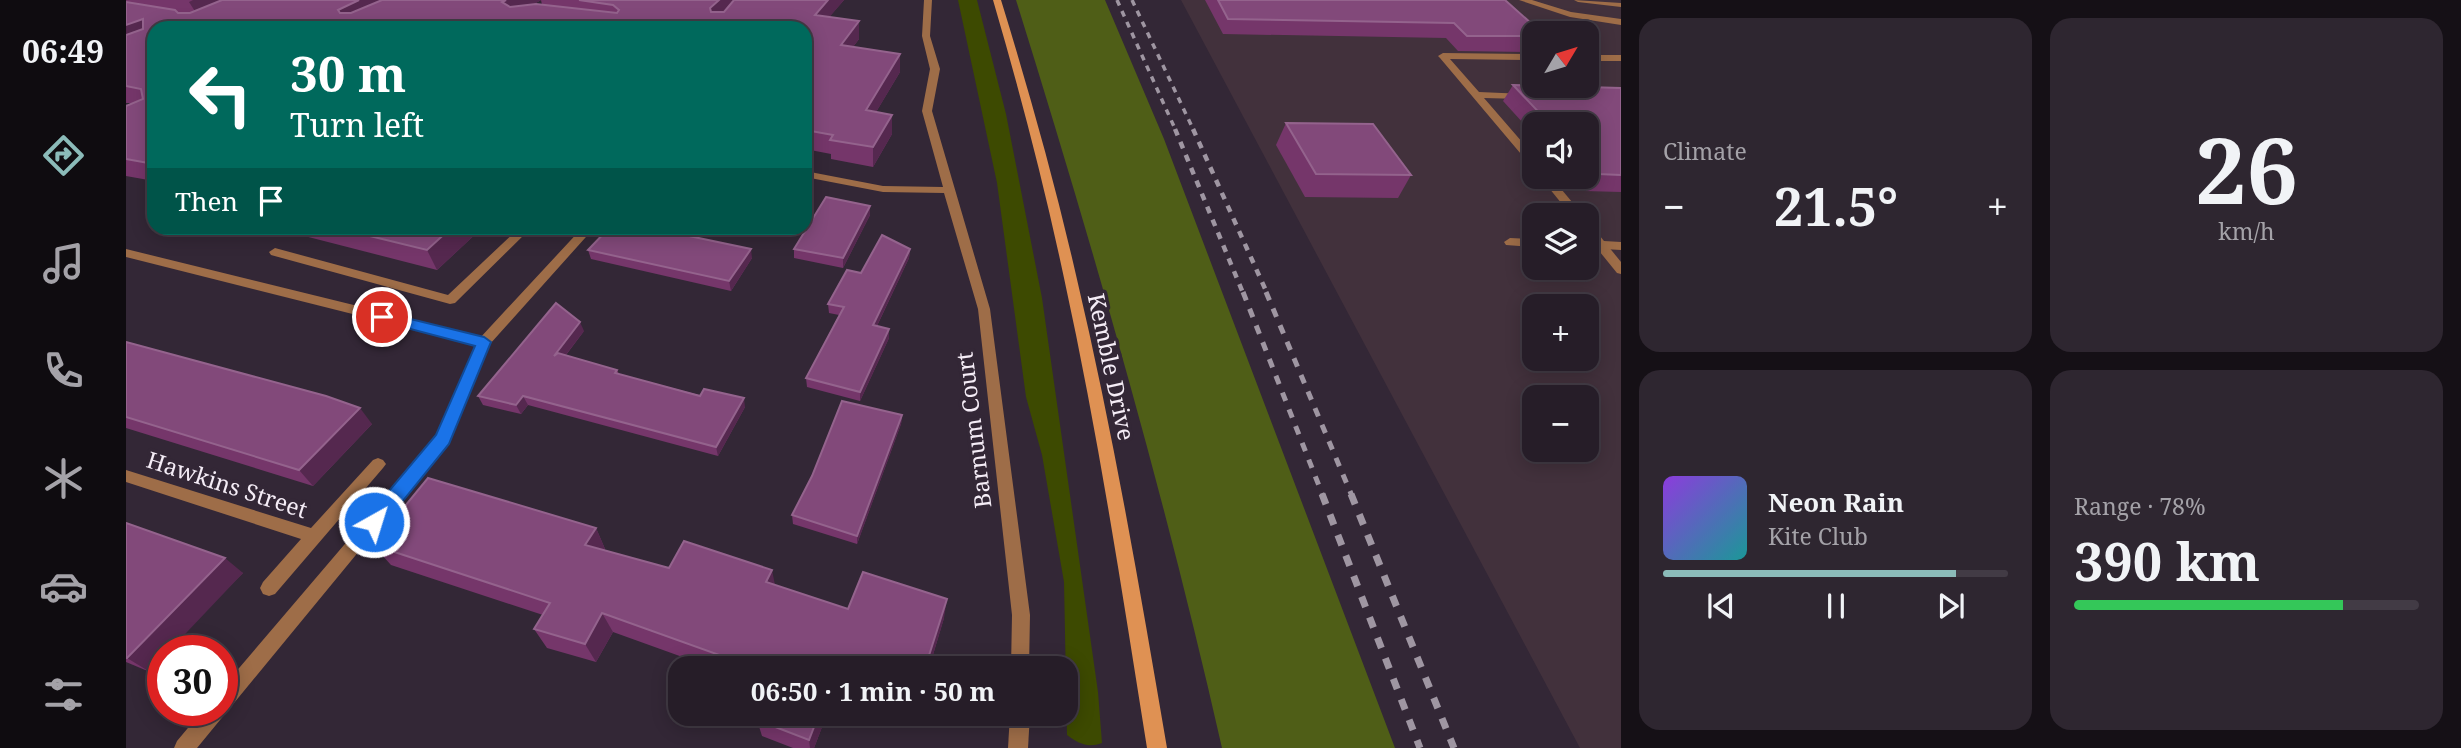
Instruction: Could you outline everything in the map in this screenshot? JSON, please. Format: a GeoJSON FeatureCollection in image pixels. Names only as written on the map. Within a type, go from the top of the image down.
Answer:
{"type":"FeatureCollection","features":[{"type":"Feature","properties":{"kind":"main road","name":"Kemble Drive"},"geometry":{"type":"LineString","coordinates":[[997,0],[1024,84],[1098,411],[1157,748]]}},
{"type":"Feature","properties":{"kind":"street","name":"Barnum Court"},"geometry":{"type":"LineString","coordinates":[[928,0],[926,36],[934,69],[927,111],[984,309],[1021,615],[1020,656]]}},
{"type":"Feature","properties":{"kind":"street"},"geometry":{"type":"LineString","coordinates":[[1523,0],[1570,14],[1621,22]]}},
{"type":"Feature","properties":{"kind":"street"},"geometry":{"type":"LineString","coordinates":[[1578,0],[1621,5]]}},
{"type":"Feature","properties":{"kind":"street"},"geometry":{"type":"LineString","coordinates":[[1522,57],[1443,56],[1522,148]]}},
{"type":"Feature","properties":{"kind":"street"},"geometry":{"type":"LineString","coordinates":[[1600,58],[1621,58]]}},
{"type":"Feature","properties":{"kind":"street"},"geometry":{"type":"LineString","coordinates":[[1478,95],[1522,96]]}},
{"type":"Feature","properties":{"kind":"street"},"geometry":{"type":"LineString","coordinates":[[812,175],[883,189],[950,190]]}},
{"type":"Feature","properties":{"kind":"street"},"geometry":{"type":"LineString","coordinates":[[1555,189],[1567,203]]}},
{"type":"Feature","properties":{"kind":"street"},"geometry":{"type":"LineString","coordinates":[[275,252],[450,300],[518,235]]}},
{"type":"Feature","properties":{"kind":"street"},"geometry":{"type":"LineString","coordinates":[[238,684],[443,439],[484,342],[582,235]]}},
{"type":"Feature","properties":{"kind":"street"},"geometry":{"type":"LineString","coordinates":[[1510,242],[1522,242]]}},
{"type":"Feature","properties":{"kind":"street"},"geometry":{"type":"LineString","coordinates":[[1599,243],[1621,270]]}},
{"type":"Feature","properties":{"kind":"street"},"geometry":{"type":"LineString","coordinates":[[1601,245],[1621,246]]}},
{"type":"Feature","properties":{"kind":"street"},"geometry":{"type":"LineString","coordinates":[[126,253],[484,342]]}},
{"type":"Feature","properties":{"kind":"street","name":"Hawkins Street"},"geometry":{"type":"LineString","coordinates":[[269,588],[378,464]]}},
{"type":"Feature","properties":{"kind":"street","name":"Hawkins Street"},"geometry":{"type":"LineString","coordinates":[[126,476],[314,536]]}},
{"type":"Feature","properties":{"kind":"street"},"geometry":{"type":"LineString","coordinates":[[184,748],[203,726]]}},
{"type":"Feature","properties":{"kind":"street"},"geometry":{"type":"LineString","coordinates":[[1018,748],[1019,726]]}},
{"type":"Feature","properties":{"kind":"shaded area"},"geometry":{"type":"Polygon","coordinates":[[[1181,0],[1621,0],[1621,748],[1580,748],[1181,0]]]}},
{"type":"Feature","properties":{"kind":"green space"},"geometry":{"type":"Polygon","coordinates":[[[958,0],[977,0],[1006,114],[1042,298],[1098,692],[1102,743],[1092,745],[1076,741],[1067,735],[1067,726],[1078,726],[1078,656],[1065,656],[1064,582],[1042,455],[1026,397],[997,183],[958,0]]]}},
{"type":"Feature","properties":{"kind":"green space"},"geometry":{"type":"Polygon","coordinates":[[[1016,0],[1105,0],[1164,139],[1395,748],[1222,748],[1152,466],[1073,186],[1016,0]]]}},
{"type":"Feature","properties":{"kind":"building"},"geometry":{"type":"Polygon","coordinates":[[[222,0],[359,0],[338,10],[340,13],[351,13],[382,0],[506,0],[502,2],[510,7],[536,4],[617,13],[619,10],[613,5],[579,0],[719,0],[710,8],[711,12],[724,12],[734,0],[828,0],[815,15],[859,21],[841,45],[900,54],[866,110],[892,115],[873,147],[830,140],[833,135],[812,131],[812,21],[147,21],[147,163],[126,159],[126,106],[143,99],[141,89],[126,86],[126,35],[143,29],[143,19],[126,25],[126,2],[190,13],[222,0]]]}},
{"type":"Feature","properties":{"kind":"building"},"geometry":{"type":"Polygon","coordinates":[[[1218,0],[1505,0],[1529,21],[1522,21],[1522,36],[1467,36],[1454,23],[1228,19],[1218,0]]]}},
{"type":"Feature","properties":{"kind":"building"},"geometry":{"type":"Polygon","coordinates":[[[1513,85],[1522,85],[1522,94],[1513,85]]]}},
{"type":"Feature","properties":{"kind":"building"},"geometry":{"type":"Polygon","coordinates":[[[1600,87],[1621,88],[1621,175],[1599,174],[1599,112],[1539,112],[1525,98],[1600,98],[1600,87]]]}},
{"type":"Feature","properties":{"kind":"building"},"geometry":{"type":"Polygon","coordinates":[[[1286,123],[1373,124],[1411,175],[1316,174],[1286,123]]]}},
{"type":"Feature","properties":{"kind":"building"},"geometry":{"type":"Polygon","coordinates":[[[826,197],[870,206],[843,258],[794,249],[803,235],[812,235],[812,220],[826,197]]]}},
{"type":"Feature","properties":{"kind":"building"},"geometry":{"type":"Polygon","coordinates":[[[366,235],[443,235],[427,250],[366,235]]]}},
{"type":"Feature","properties":{"kind":"building"},"geometry":{"type":"Polygon","coordinates":[[[602,235],[684,235],[751,249],[729,281],[588,250],[602,235]]]}},
{"type":"Feature","properties":{"kind":"building"},"geometry":{"type":"Polygon","coordinates":[[[882,235],[910,249],[873,325],[889,329],[860,392],[806,378],[844,307],[828,304],[847,270],[861,273],[882,235]]]}},
{"type":"Feature","properties":{"kind":"building"},"geometry":{"type":"Polygon","coordinates":[[[556,303],[580,322],[554,356],[558,353],[617,370],[615,373],[700,396],[704,389],[744,398],[716,447],[523,396],[516,405],[478,396],[556,303]]]}},
{"type":"Feature","properties":{"kind":"building"},"geometry":{"type":"Polygon","coordinates":[[[126,342],[326,396],[360,408],[299,470],[126,417],[126,342]]]}},
{"type":"Feature","properties":{"kind":"building"},"geometry":{"type":"Polygon","coordinates":[[[842,401],[902,415],[857,536],[792,515],[812,476],[842,401]]]}},
{"type":"Feature","properties":{"kind":"building"},"geometry":{"type":"Polygon","coordinates":[[[428,478],[596,528],[585,545],[669,568],[684,541],[772,570],[766,582],[848,609],[863,572],[947,599],[929,656],[722,656],[602,613],[585,644],[534,629],[550,603],[373,545],[428,478]]]}},
{"type":"Feature","properties":{"kind":"building"},"geometry":{"type":"Polygon","coordinates":[[[126,523],[225,558],[147,635],[126,658],[126,523]]]}},
{"type":"Feature","properties":{"kind":"building"},"geometry":{"type":"Polygon","coordinates":[[[773,726],[814,726],[809,740],[773,726]]]}},
{"type":"Feature","properties":{"kind":"railway"},"geometry":{"type":"LineString","coordinates":[[1117,0],[1176,131]]}},
{"type":"Feature","properties":{"kind":"railway"},"geometry":{"type":"LineString","coordinates":[[1132,0],[1194,131]]}},
{"type":"Feature","properties":{"kind":"railway"},"geometry":{"type":"LineString","coordinates":[[1175,129],[1243,293]]}},
{"type":"Feature","properties":{"kind":"railway"},"geometry":{"type":"LineString","coordinates":[[1193,129],[1267,293]]}},
{"type":"Feature","properties":{"kind":"railway"},"geometry":{"type":"LineString","coordinates":[[1243,292],[1323,496]]}},
{"type":"Feature","properties":{"kind":"railway"},"geometry":{"type":"LineString","coordinates":[[1266,292],[1352,496]]}},
{"type":"Feature","properties":{"kind":"railway"},"geometry":{"type":"LineString","coordinates":[[1322,494],[1420,748]]}},
{"type":"Feature","properties":{"kind":"railway"},"geometry":{"type":"LineString","coordinates":[[1351,494],[1454,748]]}},
{"type":"Feature","properties":{"kind":"route"},"geometry":{"type":"LineString","coordinates":[[374,522],[443,439],[484,342],[382,317]]}}]}
